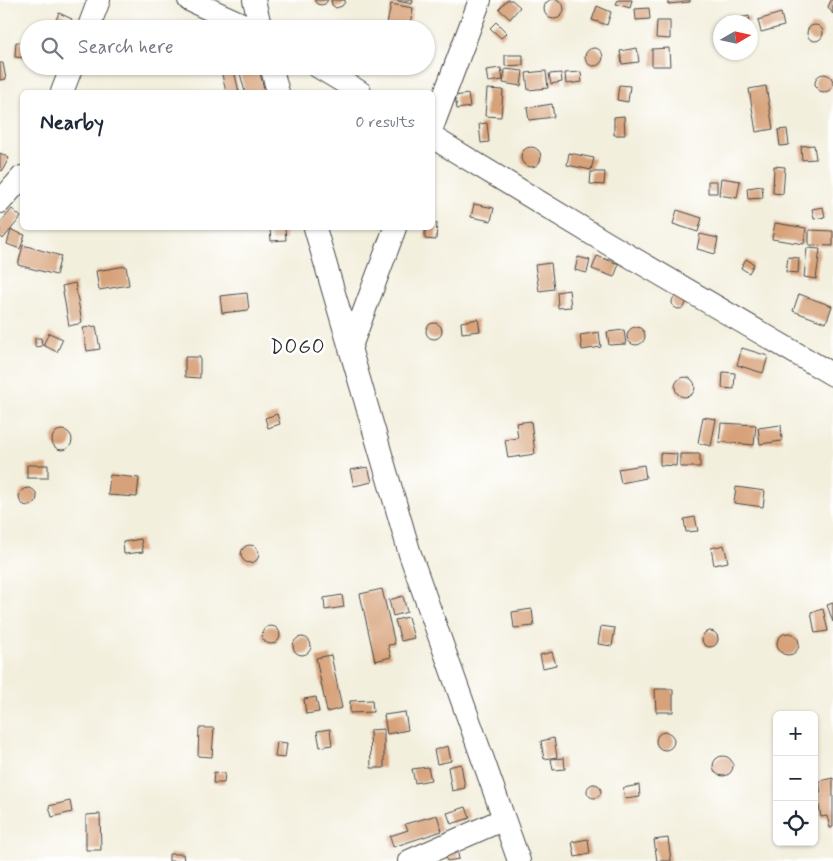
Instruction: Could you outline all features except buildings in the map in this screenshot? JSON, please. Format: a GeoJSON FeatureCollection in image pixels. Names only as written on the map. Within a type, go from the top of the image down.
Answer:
{"type":"FeatureCollection","features":[{"type":"Feature","properties":{"kind":"street"},"geometry":{"type":"LineString","coordinates":[[92,20],[100,0]]}},
{"type":"Feature","properties":{"kind":"street"},"geometry":{"type":"LineString","coordinates":[[189,0],[234,20]]}},
{"type":"Feature","properties":{"kind":"street"},"geometry":{"type":"LineString","coordinates":[[254,0],[259,20]]}},
{"type":"Feature","properties":{"kind":"street"},"geometry":{"type":"LineString","coordinates":[[435,120],[480,0]]}},
{"type":"Feature","properties":{"kind":"street"},"geometry":{"type":"LineString","coordinates":[[63,90],[69,75]]}},
{"type":"Feature","properties":{"kind":"street"},"geometry":{"type":"LineString","coordinates":[[273,75],[277,90]]}},
{"type":"Feature","properties":{"kind":"street"},"geometry":{"type":"LineString","coordinates":[[332,75],[357,90]]}},
{"type":"Feature","properties":{"kind":"street"},"geometry":{"type":"LineString","coordinates":[[435,139],[607,243],[833,375]]}},
{"type":"Feature","properties":{"kind":"street"},"geometry":{"type":"LineString","coordinates":[[0,202],[20,179]]}},
{"type":"Feature","properties":{"kind":"street"},"geometry":{"type":"LineString","coordinates":[[316,230],[410,554],[519,861]]}},
{"type":"Feature","properties":{"kind":"street"},"geometry":{"type":"LineString","coordinates":[[350,349],[394,230]]}},
{"type":"Feature","properties":{"kind":"street"},"geometry":{"type":"LineString","coordinates":[[409,861],[504,819]]}},
{"type":"Feature","properties":{"kind":"district","name":"DOGO"},"geometry":{"type":"Point","coordinates":[298,346]}}]}
